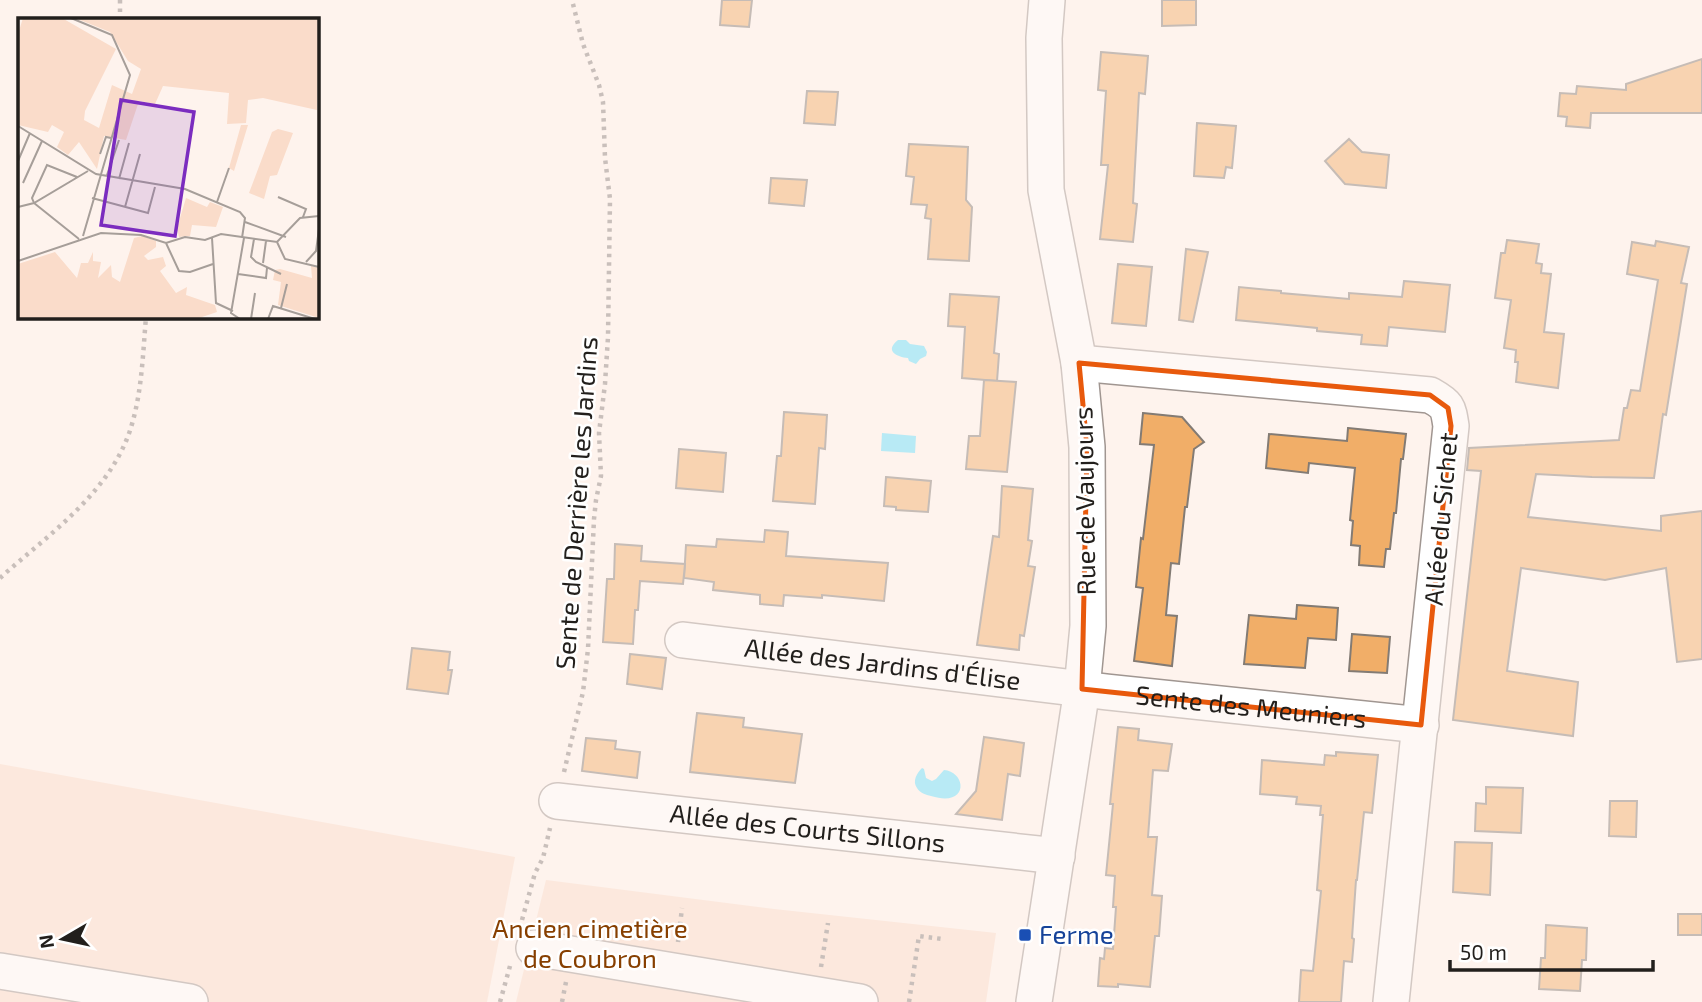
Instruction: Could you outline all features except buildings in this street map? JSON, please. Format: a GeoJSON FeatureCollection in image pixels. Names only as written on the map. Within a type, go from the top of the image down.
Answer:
{"type":"FeatureCollection","features":[{"type":"Feature","properties":{"kind":"street","name":"Rue de Vaujours"},"geometry":{"type":"LineString","coordinates":[[1034,1002],[1082,689],[1088,626],[1087,447],[1079,363],[1046,190],[1044,38],[1047,0]]}},
{"type":"Feature","properties":{"kind":"street","name":"Allée du Sichet"},"geometry":{"type":"LineString","coordinates":[[1079,363],[1430,395],[1448,408],[1451,426],[1391,1002]]}},
{"type":"Feature","properties":{"kind":"street","name":"Allée des Jardins d'Élise"},"geometry":{"type":"LineString","coordinates":[[683,640],[1082,689]]}},
{"type":"Feature","properties":{"kind":"street","name":"Sente des Meuniers"},"geometry":{"type":"LineString","coordinates":[[1082,689],[1420,726]]}},
{"type":"Feature","properties":{"kind":"street","name":"Allée des Courts Sillons"},"geometry":{"type":"LineString","coordinates":[[557,801],[1057,856]]}},
{"type":"Feature","properties":{"kind":"street"},"geometry":{"type":"LineString","coordinates":[[522,945],[860,1002]]}},
{"type":"Feature","properties":{"kind":"street"},"geometry":{"type":"LineString","coordinates":[[0,971],[190,1002]]}},
{"type":"Feature","properties":{"kind":"path"},"geometry":{"type":"LineString","coordinates":[[120,0],[120,18]]}},
{"type":"Feature","properties":{"kind":"path","name":"Sente de Derrière les Jardins"},"geometry":{"type":"LineString","coordinates":[[500,1002],[522,945],[535,873],[542,858],[583,692],[589,649],[594,519],[601,476],[599,433],[605,384],[610,286],[610,198],[603,102],[583,44],[572,0]]}},
{"type":"Feature","properties":{"kind":"path"},"geometry":{"type":"LineString","coordinates":[[0,578],[47,539],[78,508],[114,463],[132,425],[139,389],[146,318]]}},
{"type":"Feature","properties":{"kind":"path"},"geometry":{"type":"LineString","coordinates":[[816,994],[828,923]]}},
{"type":"Feature","properties":{"kind":"path"},"geometry":{"type":"LineString","coordinates":[[909,1002],[919,936],[942,939]]}},
{"type":"Feature","properties":{"kind":"highlighted area"},"geometry":{"type":"Polygon","coordinates":[[[1079,363],[1430,395],[1448,408],[1451,426],[1421,725],[1082,689],[1087,447],[1079,363]]]}},
{"type":"Feature","properties":{"kind":"green space"},"geometry":{"type":"Polygon","coordinates":[[[0,764],[515,857],[487,1002],[0,1002],[0,764]]]}},
{"type":"Feature","properties":{"kind":"green space","name":"Ancien cimetière de Coubron"},"geometry":{"type":"Polygon","coordinates":[[[546,880],[774,909],[996,933],[986,1002],[516,1002],[546,880]]]}},
{"type":"Feature","properties":{"kind":"water"},"geometry":{"type":"Polygon","coordinates":[[[898,340],[924,346],[926,356],[916,364],[908,358],[896,355],[892,347],[898,340]]]}},
{"type":"Feature","properties":{"kind":"water"},"geometry":{"type":"Polygon","coordinates":[[[882,433],[916,436],[915,453],[881,451],[882,433]]]}},
{"type":"Feature","properties":{"kind":"water"},"geometry":{"type":"Polygon","coordinates":[[[922,768],[926,778],[932,781],[944,770],[952,772],[960,782],[958,794],[943,798],[921,792],[915,780],[922,768]]]}},
{"type":"Feature","properties":{"kind":"place","name":"Ferme"},"geometry":{"type":"Point","coordinates":[1025,935]}}]}
